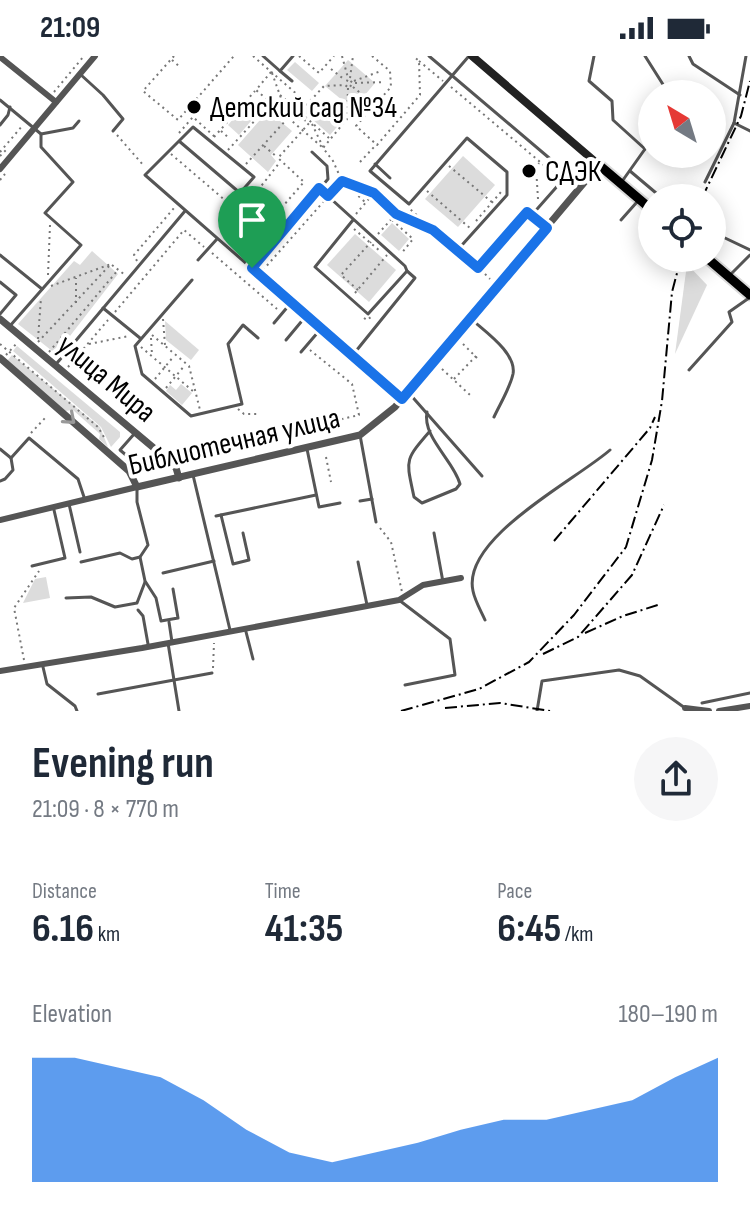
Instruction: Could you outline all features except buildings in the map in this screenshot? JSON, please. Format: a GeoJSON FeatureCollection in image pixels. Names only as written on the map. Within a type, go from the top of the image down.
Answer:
{"type":"FeatureCollection","features":[{"type":"Feature","properties":{"kind":"main road"},"geometry":{"type":"LineString","coordinates":[[471,56],[638,198]]}},
{"type":"Feature","properties":{"kind":"main road"},"geometry":{"type":"LineString","coordinates":[[723,272],[750,296]]}},
{"type":"Feature","properties":{"kind":"street"},"geometry":{"type":"LineString","coordinates":[[0,169],[95,56]]}},
{"type":"Feature","properties":{"kind":"street"},"geometry":{"type":"LineString","coordinates":[[0,57],[56,102]]}},
{"type":"Feature","properties":{"kind":"street","name":"Библиотечная улица"},"geometry":{"type":"LineString","coordinates":[[0,520],[360,435],[379,423],[405,396],[599,165]]}},
{"type":"Feature","properties":{"kind":"street","name":"улица Мира"},"geometry":{"type":"LineString","coordinates":[[0,316],[9,327],[176,468],[179,478]]}},
{"type":"Feature","properties":{"kind":"street","name":"улица Мира"},"geometry":{"type":"LineString","coordinates":[[1,359],[129,471],[137,487]]}},
{"type":"Feature","properties":{"kind":"street"},"geometry":{"type":"LineString","coordinates":[[0,671],[367,606],[401,598],[423,585],[461,578]]}},
{"type":"Feature","properties":{"kind":"street"},"geometry":{"type":"LineString","coordinates":[[719,711],[750,706]]}},
{"type":"Feature","properties":{"kind":"street"},"geometry":{"type":"LineString","coordinates":[[685,708],[709,711]]}},
{"type":"Feature","properties":{"kind":"lane"},"geometry":{"type":"LineString","coordinates":[[263,56],[292,81]]}},
{"type":"Feature","properties":{"kind":"lane"},"geometry":{"type":"LineString","coordinates":[[280,71],[292,56]]}},
{"type":"Feature","properties":{"kind":"lane"},"geometry":{"type":"LineString","coordinates":[[429,56],[568,174],[528,213],[485,268]]}},
{"type":"Feature","properties":{"kind":"lane"},"geometry":{"type":"LineString","coordinates":[[471,56],[370,171],[409,204],[467,138],[507,172],[507,195]]}},
{"type":"Feature","properties":{"kind":"lane"},"geometry":{"type":"LineString","coordinates":[[594,56],[589,81],[612,101],[613,120],[638,143]]}},
{"type":"Feature","properties":{"kind":"lane"},"geometry":{"type":"LineString","coordinates":[[645,56],[660,80]]}},
{"type":"Feature","properties":{"kind":"lane"},"geometry":{"type":"LineString","coordinates":[[689,56],[693,64],[740,95]]}},
{"type":"Feature","properties":{"kind":"lane"},"geometry":{"type":"LineString","coordinates":[[705,182],[734,123],[746,56]]}},
{"type":"Feature","properties":{"kind":"lane"},"geometry":{"type":"LineString","coordinates":[[80,74],[123,119],[113,131]]}},
{"type":"Feature","properties":{"kind":"lane"},"geometry":{"type":"LineString","coordinates":[[0,100],[35,129],[41,147],[73,182],[45,213],[81,245],[9,327]]}},
{"type":"Feature","properties":{"kind":"lane"},"geometry":{"type":"LineString","coordinates":[[0,125],[10,107]]}},
{"type":"Feature","properties":{"kind":"lane"},"geometry":{"type":"LineString","coordinates":[[35,129],[73,128],[79,121]]}},
{"type":"Feature","properties":{"kind":"lane"},"geometry":{"type":"LineString","coordinates":[[734,123],[750,131]]}},
{"type":"Feature","properties":{"kind":"lane"},"geometry":{"type":"LineString","coordinates":[[179,141],[240,193],[254,177],[193,127],[179,141],[145,175],[352,356],[427,412],[482,476]]}},
{"type":"Feature","properties":{"kind":"lane"},"geometry":{"type":"LineString","coordinates":[[252,268],[328,179],[327,166],[312,152]]}},
{"type":"Feature","properties":{"kind":"lane"},"geometry":{"type":"LineString","coordinates":[[621,183],[638,159]]}},
{"type":"Feature","properties":{"kind":"lane"},"geometry":{"type":"LineString","coordinates":[[375,164],[390,178]]}},
{"type":"Feature","properties":{"kind":"lane"},"geometry":{"type":"LineString","coordinates":[[630,171],[645,184]]}},
{"type":"Feature","properties":{"kind":"lane"},"geometry":{"type":"LineString","coordinates":[[319,188],[415,278],[352,356]]}},
{"type":"Feature","properties":{"kind":"lane"},"geometry":{"type":"LineString","coordinates":[[507,195],[512,199]]}},
{"type":"Feature","properties":{"kind":"lane"},"geometry":{"type":"LineString","coordinates":[[462,245],[494,204],[507,195]]}},
{"type":"Feature","properties":{"kind":"lane"},"geometry":{"type":"LineString","coordinates":[[621,220],[638,200]]}},
{"type":"Feature","properties":{"kind":"lane"},"geometry":{"type":"LineString","coordinates":[[55,366],[185,211]]}},
{"type":"Feature","properties":{"kind":"lane"},"geometry":{"type":"LineString","coordinates":[[528,213],[547,228]]}},
{"type":"Feature","properties":{"kind":"lane"},"geometry":{"type":"LineString","coordinates":[[352,219],[315,267],[368,314],[407,271]]}},
{"type":"Feature","properties":{"kind":"lane"},"geometry":{"type":"LineString","coordinates":[[198,260],[217,239]]}},
{"type":"Feature","properties":{"kind":"lane"},"geometry":{"type":"LineString","coordinates":[[726,239],[750,253],[729,277]]}},
{"type":"Feature","properties":{"kind":"lane"},"geometry":{"type":"LineString","coordinates":[[0,255],[42,289]]}},
{"type":"Feature","properties":{"kind":"lane"},"geometry":{"type":"LineString","coordinates":[[192,280],[135,346],[142,374],[162,392],[191,416],[242,404],[228,344],[243,325],[258,338]]}},
{"type":"Feature","properties":{"kind":"lane"},"geometry":{"type":"LineString","coordinates":[[0,282],[16,295],[0,316]]}},
{"type":"Feature","properties":{"kind":"lane"},"geometry":{"type":"LineString","coordinates":[[689,370],[732,322],[729,312],[750,296]]}},
{"type":"Feature","properties":{"kind":"lane"},"geometry":{"type":"LineString","coordinates":[[274,323],[291,303]]}},
{"type":"Feature","properties":{"kind":"lane"},"geometry":{"type":"LineString","coordinates":[[103,308],[141,339]]}},
{"type":"Feature","properties":{"kind":"lane"},"geometry":{"type":"LineString","coordinates":[[286,340],[306,316]]}},
{"type":"Feature","properties":{"kind":"lane"},"geometry":{"type":"LineString","coordinates":[[470,318],[506,352],[513,367],[512,378],[494,417]]}},
{"type":"Feature","properties":{"kind":"lane"},"geometry":{"type":"LineString","coordinates":[[301,352],[320,329]]}},
{"type":"Feature","properties":{"kind":"lane"},"geometry":{"type":"LineString","coordinates":[[427,412],[430,431],[460,484],[456,489],[422,503],[414,497],[407,462],[430,431]]}},
{"type":"Feature","properties":{"kind":"lane"},"geometry":{"type":"LineString","coordinates":[[135,433],[120,450],[145,471]]}},
{"type":"Feature","properties":{"kind":"lane"},"geometry":{"type":"LineString","coordinates":[[360,435],[376,522]]}},
{"type":"Feature","properties":{"kind":"lane"},"geometry":{"type":"LineString","coordinates":[[11,458],[29,438],[78,479],[85,500]]}},
{"type":"Feature","properties":{"kind":"lane"},"geometry":{"type":"LineString","coordinates":[[0,449],[11,458],[13,470],[0,481]]}},
{"type":"Feature","properties":{"kind":"lane"},"geometry":{"type":"LineString","coordinates":[[307,449],[319,507],[340,503]]}},
{"type":"Feature","properties":{"kind":"lane"},"geometry":{"type":"LineString","coordinates":[[485,620],[472,591],[477,560],[496,537],[552,489],[590,467],[610,450]]}},
{"type":"Feature","properties":{"kind":"lane"},"geometry":{"type":"LineString","coordinates":[[193,475],[231,631]]}},
{"type":"Feature","properties":{"kind":"lane"},"geometry":{"type":"LineString","coordinates":[[81,562],[120,553],[132,559],[140,557],[148,545],[137,502],[137,487]]}},
{"type":"Feature","properties":{"kind":"lane"},"geometry":{"type":"LineString","coordinates":[[243,533],[249,560],[233,564],[219,516],[316,495]]}},
{"type":"Feature","properties":{"kind":"lane"},"geometry":{"type":"LineString","coordinates":[[360,501],[372,499]]}},
{"type":"Feature","properties":{"kind":"lane"},"geometry":{"type":"LineString","coordinates":[[69,504],[80,552]]}},
{"type":"Feature","properties":{"kind":"lane"},"geometry":{"type":"LineString","coordinates":[[32,566],[65,558],[54,507]]}},
{"type":"Feature","properties":{"kind":"lane"},"geometry":{"type":"LineString","coordinates":[[434,533],[443,582]]}},
{"type":"Feature","properties":{"kind":"lane"},"geometry":{"type":"LineString","coordinates":[[140,557],[145,581],[156,598],[161,621],[178,618],[173,589]]}},
{"type":"Feature","properties":{"kind":"lane"},"geometry":{"type":"LineString","coordinates":[[163,573],[214,561]]}},
{"type":"Feature","properties":{"kind":"lane"},"geometry":{"type":"LineString","coordinates":[[358,562],[367,606]]}},
{"type":"Feature","properties":{"kind":"lane"},"geometry":{"type":"LineString","coordinates":[[461,578],[473,575]]}},
{"type":"Feature","properties":{"kind":"lane"},"geometry":{"type":"LineString","coordinates":[[66,598],[91,597],[115,607],[137,603],[145,581]]}},
{"type":"Feature","properties":{"kind":"lane"},"geometry":{"type":"LineString","coordinates":[[401,598],[450,639],[455,675],[405,685]]}},
{"type":"Feature","properties":{"kind":"lane"},"geometry":{"type":"LineString","coordinates":[[138,610],[143,616],[148,646]]}},
{"type":"Feature","properties":{"kind":"lane"},"geometry":{"type":"LineString","coordinates":[[169,621],[179,711]]}},
{"type":"Feature","properties":{"kind":"lane"},"geometry":{"type":"LineString","coordinates":[[245,628],[253,659]]}},
{"type":"Feature","properties":{"kind":"lane"},"geometry":{"type":"LineString","coordinates":[[42,663],[47,684],[77,711]]}},
{"type":"Feature","properties":{"kind":"lane"},"geometry":{"type":"LineString","coordinates":[[537,711],[542,681],[619,670],[640,676],[685,708]]}},
{"type":"Feature","properties":{"kind":"lane"},"geometry":{"type":"LineString","coordinates":[[98,694],[212,673]]}},
{"type":"Feature","properties":{"kind":"lane"},"geometry":{"type":"LineString","coordinates":[[702,703],[750,693]]}},
{"type":"Feature","properties":{"kind":"path"},"geometry":{"type":"LineString","coordinates":[[48,96],[84,56]]}},
{"type":"Feature","properties":{"kind":"path"},"geometry":{"type":"LineString","coordinates":[[180,67],[172,58],[143,91],[178,120],[234,56]]}},
{"type":"Feature","properties":{"kind":"path"},"geometry":{"type":"LineString","coordinates":[[253,56],[308,103]]}},
{"type":"Feature","properties":{"kind":"path"},"geometry":{"type":"LineString","coordinates":[[299,56],[319,73],[334,56]]}},
{"type":"Feature","properties":{"kind":"path"},"geometry":{"type":"LineString","coordinates":[[342,56],[349,83]]}},
{"type":"Feature","properties":{"kind":"path"},"geometry":{"type":"LineString","coordinates":[[323,148],[347,119],[353,56]]}},
{"type":"Feature","properties":{"kind":"path"},"geometry":{"type":"LineString","coordinates":[[372,56],[390,71],[391,87],[356,126],[377,145]]}},
{"type":"Feature","properties":{"kind":"path"},"geometry":{"type":"LineString","coordinates":[[413,56],[558,177],[528,213]]}},
{"type":"Feature","properties":{"kind":"path"},"geometry":{"type":"LineString","coordinates":[[360,162],[420,95],[419,61]]}},
{"type":"Feature","properties":{"kind":"path"},"geometry":{"type":"LineString","coordinates":[[331,69],[370,101]]}},
{"type":"Feature","properties":{"kind":"path"},"geometry":{"type":"LineString","coordinates":[[349,83],[381,71]]}},
{"type":"Feature","properties":{"kind":"path"},"geometry":{"type":"LineString","coordinates":[[211,141],[271,72]]}},
{"type":"Feature","properties":{"kind":"path"},"geometry":{"type":"LineString","coordinates":[[271,72],[288,118]]}},
{"type":"Feature","properties":{"kind":"path"},"geometry":{"type":"LineString","coordinates":[[300,112],[324,86],[385,82]]}},
{"type":"Feature","properties":{"kind":"path"},"geometry":{"type":"LineString","coordinates":[[256,90],[323,148],[342,181],[365,202]]}},
{"type":"Feature","properties":{"kind":"path"},"geometry":{"type":"LineString","coordinates":[[278,93],[330,138]]}},
{"type":"Feature","properties":{"kind":"path"},"geometry":{"type":"LineString","coordinates":[[230,147],[270,103]]}},
{"type":"Feature","properties":{"kind":"path"},"geometry":{"type":"LineString","coordinates":[[0,154],[22,127],[8,115]]}},
{"type":"Feature","properties":{"kind":"path"},"geometry":{"type":"LineString","coordinates":[[288,118],[311,121]]}},
{"type":"Feature","properties":{"kind":"path"},"geometry":{"type":"LineString","coordinates":[[243,168],[288,118]]}},
{"type":"Feature","properties":{"kind":"path"},"geometry":{"type":"LineString","coordinates":[[169,153],[240,213],[311,121]]}},
{"type":"Feature","properties":{"kind":"path"},"geometry":{"type":"LineString","coordinates":[[311,121],[323,148]]}},
{"type":"Feature","properties":{"kind":"path"},"geometry":{"type":"LineString","coordinates":[[0,154],[35,129]]}},
{"type":"Feature","properties":{"kind":"path"},"geometry":{"type":"LineString","coordinates":[[220,130],[229,138]]}},
{"type":"Feature","properties":{"kind":"path"},"geometry":{"type":"LineString","coordinates":[[113,131],[149,171]]}},
{"type":"Feature","properties":{"kind":"path"},"geometry":{"type":"LineString","coordinates":[[241,253],[304,182],[264,145]]}},
{"type":"Feature","properties":{"kind":"path"},"geometry":{"type":"LineString","coordinates":[[538,199],[536,167],[540,163]]}},
{"type":"Feature","properties":{"kind":"path"},"geometry":{"type":"LineString","coordinates":[[441,174],[447,164],[494,204]]}},
{"type":"Feature","properties":{"kind":"path"},"geometry":{"type":"LineString","coordinates":[[342,181],[374,193],[396,214],[433,230]]}},
{"type":"Feature","properties":{"kind":"path"},"geometry":{"type":"LineString","coordinates":[[262,272],[342,181]]}},
{"type":"Feature","properties":{"kind":"path"},"geometry":{"type":"LineString","coordinates":[[434,182],[425,189],[474,232]]}},
{"type":"Feature","properties":{"kind":"path"},"geometry":{"type":"LineString","coordinates":[[464,235],[494,204],[503,189]]}},
{"type":"Feature","properties":{"kind":"path"},"geometry":{"type":"LineString","coordinates":[[351,299],[388,254],[370,243],[346,220],[352,219],[374,193]]}},
{"type":"Feature","properties":{"kind":"path"},"geometry":{"type":"LineString","coordinates":[[134,255],[177,204]]}},
{"type":"Feature","properties":{"kind":"path"},"geometry":{"type":"LineString","coordinates":[[410,210],[478,268],[488,257]]}},
{"type":"Feature","properties":{"kind":"path"},"geometry":{"type":"LineString","coordinates":[[358,290],[341,275],[396,214]]}},
{"type":"Feature","properties":{"kind":"path"},"geometry":{"type":"LineString","coordinates":[[47,284],[51,218]]}},
{"type":"Feature","properties":{"kind":"path"},"geometry":{"type":"LineString","coordinates":[[392,220],[413,239],[400,255]]}},
{"type":"Feature","properties":{"kind":"path"},"geometry":{"type":"LineString","coordinates":[[68,368],[184,230],[282,314]]}},
{"type":"Feature","properties":{"kind":"path"},"geometry":{"type":"LineString","coordinates":[[111,264],[125,275]]}},
{"type":"Feature","properties":{"kind":"path"},"geometry":{"type":"LineString","coordinates":[[111,264],[76,303],[37,343],[42,289],[111,264]]}},
{"type":"Feature","properties":{"kind":"path"},"geometry":{"type":"LineString","coordinates":[[49,352],[118,270]]}},
{"type":"Feature","properties":{"kind":"path"},"geometry":{"type":"LineString","coordinates":[[76,277],[76,303]]}},
{"type":"Feature","properties":{"kind":"path"},"geometry":{"type":"LineString","coordinates":[[358,311],[368,322],[373,319]]}},
{"type":"Feature","properties":{"kind":"path"},"geometry":{"type":"LineString","coordinates":[[163,314],[165,346]]}},
{"type":"Feature","properties":{"kind":"path"},"geometry":{"type":"LineString","coordinates":[[149,332],[189,366],[201,414]]}},
{"type":"Feature","properties":{"kind":"path"},"geometry":{"type":"LineString","coordinates":[[149,332],[152,356]]}},
{"type":"Feature","properties":{"kind":"path"},"geometry":{"type":"LineString","coordinates":[[87,345],[136,334]]}},
{"type":"Feature","properties":{"kind":"path"},"geometry":{"type":"LineString","coordinates":[[1,359],[22,337]]}},
{"type":"Feature","properties":{"kind":"path"},"geometry":{"type":"LineString","coordinates":[[0,344],[98,427],[105,439]]}},
{"type":"Feature","properties":{"kind":"path"},"geometry":{"type":"LineString","coordinates":[[137,344],[195,394]]}},
{"type":"Feature","properties":{"kind":"path"},"geometry":{"type":"LineString","coordinates":[[454,379],[476,357],[463,344]]}},
{"type":"Feature","properties":{"kind":"path"},"geometry":{"type":"LineString","coordinates":[[178,458],[359,415],[352,384],[305,347]]}},
{"type":"Feature","properties":{"kind":"path"},"geometry":{"type":"LineString","coordinates":[[152,383],[175,355]]}},
{"type":"Feature","properties":{"kind":"path"},"geometry":{"type":"LineString","coordinates":[[162,392],[186,364]]}},
{"type":"Feature","properties":{"kind":"path"},"geometry":{"type":"LineString","coordinates":[[442,369],[470,395]]}},
{"type":"Feature","properties":{"kind":"path"},"geometry":{"type":"LineString","coordinates":[[234,406],[244,414],[257,414]]}},
{"type":"Feature","properties":{"kind":"path"},"geometry":{"type":"LineString","coordinates":[[29,438],[46,417]]}},
{"type":"Feature","properties":{"kind":"path"},"geometry":{"type":"LineString","coordinates":[[326,457],[331,482]]}},
{"type":"Feature","properties":{"kind":"path"},"geometry":{"type":"LineString","coordinates":[[376,522],[391,542],[401,598]]}},
{"type":"Feature","properties":{"kind":"path"},"geometry":{"type":"LineString","coordinates":[[25,665],[14,608],[44,563]]}},
{"type":"Feature","properties":{"kind":"path"},"geometry":{"type":"LineString","coordinates":[[212,673],[214,634]]}},
{"type":"Feature","properties":{"kind":"shaded area"},"geometry":{"type":"Polygon","coordinates":[[[348,60],[375,83],[353,109],[325,86],[348,60]]]}},
{"type":"Feature","properties":{"kind":"shaded area"},"geometry":{"type":"Polygon","coordinates":[[[295,62],[319,83],[312,91],[287,70],[295,62]]]}},
{"type":"Feature","properties":{"kind":"shaded area"},"geometry":{"type":"Polygon","coordinates":[[[315,98],[342,121],[330,135],[303,111],[315,98]]]}},
{"type":"Feature","properties":{"kind":"shaded area"},"geometry":{"type":"Polygon","coordinates":[[[247,103],[258,113],[239,135],[228,125],[247,103]]]}},
{"type":"Feature","properties":{"kind":"shaded area"},"geometry":{"type":"Polygon","coordinates":[[[268,111],[292,131],[271,155],[276,161],[268,172],[238,145],[268,111]]]}},
{"type":"Feature","properties":{"kind":"shaded area"},"geometry":{"type":"Polygon","coordinates":[[[463,156],[495,185],[458,227],[425,199],[463,156]]]}},
{"type":"Feature","properties":{"kind":"shaded area"},"geometry":{"type":"Polygon","coordinates":[[[392,223],[409,239],[399,251],[381,235],[392,223]]]}},
{"type":"Feature","properties":{"kind":"shaded area"},"geometry":{"type":"Polygon","coordinates":[[[355,234],[396,270],[369,302],[327,265],[355,234]]]}},
{"type":"Feature","properties":{"kind":"shaded area"},"geometry":{"type":"Polygon","coordinates":[[[92,251],[118,274],[56,354],[18,324],[74,261],[80,265],[92,251]]]}},
{"type":"Feature","properties":{"kind":"shaded area"},"geometry":{"type":"Polygon","coordinates":[[[686,272],[695,272],[707,285],[675,354],[686,272]]]}},
{"type":"Feature","properties":{"kind":"shaded area"},"geometry":{"type":"Polygon","coordinates":[[[165,321],[199,350],[191,360],[166,340],[165,321]]]}},
{"type":"Feature","properties":{"kind":"shaded area"},"geometry":{"type":"Polygon","coordinates":[[[17,346],[120,432],[120,437],[111,447],[101,427],[13,351],[17,346]]]}},
{"type":"Feature","properties":{"kind":"shaded area"},"geometry":{"type":"Polygon","coordinates":[[[12,355],[100,427],[108,447],[99,439],[100,434],[73,410],[65,411],[7,361],[12,355]]]}},
{"type":"Feature","properties":{"kind":"shaded area"},"geometry":{"type":"Polygon","coordinates":[[[181,384],[192,393],[182,405],[166,391],[170,385],[176,390],[181,384]]]}},
{"type":"Feature","properties":{"kind":"shaded area"},"geometry":{"type":"Polygon","coordinates":[[[46,577],[50,598],[23,603],[35,579],[46,577]]]}},
{"type":"Feature","properties":{"kind":"railway"},"geometry":{"type":"LineString","coordinates":[[709,184],[741,116],[750,81]]}},
{"type":"Feature","properties":{"kind":"railway"},"geometry":{"type":"LineString","coordinates":[[401,711],[479,689],[529,662],[574,615],[626,547],[652,460],[662,401],[672,292],[677,272]]}},
{"type":"Feature","properties":{"kind":"railway"},"geometry":{"type":"LineString","coordinates":[[554,541],[650,428],[655,417]]}},
{"type":"Feature","properties":{"kind":"railway"},"geometry":{"type":"LineString","coordinates":[[543,654],[578,637],[632,575],[664,505]]}},
{"type":"Feature","properties":{"kind":"railway"},"geometry":{"type":"LineString","coordinates":[[585,633],[661,604]]}},
{"type":"Feature","properties":{"kind":"railway"},"geometry":{"type":"LineString","coordinates":[[445,708],[500,703],[550,711]]}},
{"type":"Feature","properties":{"kind":"place","name":"Детский сад №34"},"geometry":{"type":"Point","coordinates":[194,107]}},
{"type":"Feature","properties":{"kind":"place","name":"СДЭК"},"geometry":{"type":"Point","coordinates":[529,171]}},
{"type":"Feature","properties":{"kind":"route"},"geometry":{"type":"LineString","coordinates":[[342,181],[374,193],[396,214],[433,230],[478,268],[527,212],[547,228],[402,399],[252,268],[319,188],[328,196],[342,181]]}}]}
